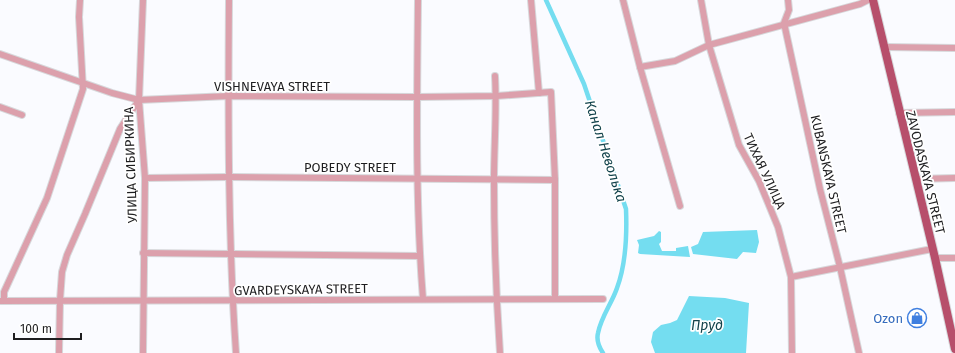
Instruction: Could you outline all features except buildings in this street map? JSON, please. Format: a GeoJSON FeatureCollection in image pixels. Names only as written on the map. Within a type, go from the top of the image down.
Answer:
{"type":"FeatureCollection","features":[{"type":"Feature","properties":{"kind":"main road","name":"ZAVODASKAYA STREET"},"geometry":{"type":"LineString","coordinates":[[873,0],[935,258],[955,349]]}},
{"type":"Feature","properties":{"kind":"street"},"geometry":{"type":"LineString","coordinates":[[2,301],[4,292],[47,198],[83,89],[79,17],[80,0]]}},
{"type":"Feature","properties":{"kind":"street","name":"УЛИЦА СИБИРКИНА"},"geometry":{"type":"LineString","coordinates":[[143,0],[139,100],[144,178],[143,353]]}},
{"type":"Feature","properties":{"kind":"street"},"geometry":{"type":"LineString","coordinates":[[229,0],[230,254],[236,353]]}},
{"type":"Feature","properties":{"kind":"street"},"geometry":{"type":"LineString","coordinates":[[418,0],[418,178],[420,256],[423,299]]}},
{"type":"Feature","properties":{"kind":"street"},"geometry":{"type":"LineString","coordinates":[[531,0],[539,93]]}},
{"type":"Feature","properties":{"kind":"street"},"geometry":{"type":"LineString","coordinates":[[623,0],[640,67],[680,206]]}},
{"type":"Feature","properties":{"kind":"street","name":"ТИХАЯ УЛИЦА"},"geometry":{"type":"LineString","coordinates":[[701,0],[709,45],[739,145],[759,182],[778,227],[791,277],[792,353]]}},
{"type":"Feature","properties":{"kind":"street","name":"KUBANSKAYA STREET"},"geometry":{"type":"LineString","coordinates":[[788,0],[789,10],[784,23],[820,189],[840,267],[859,353]]}},
{"type":"Feature","properties":{"kind":"street"},"geometry":{"type":"LineString","coordinates":[[640,67],[675,61],[709,45],[784,23],[860,4],[868,0]]}},
{"type":"Feature","properties":{"kind":"street"},"geometry":{"type":"LineString","coordinates":[[885,47],[955,48]]}},
{"type":"Feature","properties":{"kind":"street","name":"VISHNEVAYA STREET"},"geometry":{"type":"LineString","coordinates":[[0,54],[139,100],[229,96],[496,96],[551,92],[555,180]]}},
{"type":"Feature","properties":{"kind":"street"},"geometry":{"type":"LineString","coordinates":[[495,76],[494,180],[500,353]]}},
{"type":"Feature","properties":{"kind":"street"},"geometry":{"type":"LineString","coordinates":[[59,353],[62,272],[67,255],[120,129],[139,100]]}},
{"type":"Feature","properties":{"kind":"street"},"geometry":{"type":"LineString","coordinates":[[0,108],[22,116]]}},
{"type":"Feature","properties":{"kind":"street"},"geometry":{"type":"LineString","coordinates":[[899,113],[955,112]]}},
{"type":"Feature","properties":{"kind":"street","name":"POBEDY STREET"},"geometry":{"type":"LineString","coordinates":[[144,178],[230,177],[555,180]]}},
{"type":"Feature","properties":{"kind":"street"},"geometry":{"type":"LineString","coordinates":[[916,179],[955,178]]}},
{"type":"Feature","properties":{"kind":"street"},"geometry":{"type":"LineString","coordinates":[[555,180],[555,299]]}},
{"type":"Feature","properties":{"kind":"street"},"geometry":{"type":"LineString","coordinates":[[791,277],[932,249]]}},
{"type":"Feature","properties":{"kind":"street"},"geometry":{"type":"LineString","coordinates":[[143,253],[420,256]]}},
{"type":"Feature","properties":{"kind":"street"},"geometry":{"type":"LineString","coordinates":[[935,258],[955,258]]}},
{"type":"Feature","properties":{"kind":"street","name":"GVARDEYSKAYA STREET"},"geometry":{"type":"LineString","coordinates":[[2,301],[603,299]]}},
{"type":"Feature","properties":{"kind":"water"},"geometry":{"type":"Polygon","coordinates":[[[757,230],[759,242],[756,253],[743,252],[737,259],[693,254],[691,247],[698,244],[703,232],[757,230]]]}},
{"type":"Feature","properties":{"kind":"water"},"geometry":{"type":"Polygon","coordinates":[[[659,231],[661,232],[661,242],[659,244],[662,251],[676,251],[676,248],[688,246],[690,257],[638,253],[639,245],[637,240],[654,236],[659,231]]]}},
{"type":"Feature","properties":{"kind":"water","name":"Пруд"},"geometry":{"type":"Polygon","coordinates":[[[689,296],[725,298],[749,303],[746,353],[655,353],[651,342],[653,332],[661,325],[677,320],[689,296]]]}},
{"type":"Feature","properties":{"kind":"waterway","name":"Канал Неволька"},"geometry":{"type":"LineString","coordinates":[[546,0],[584,84],[626,209],[626,239],[620,279],[599,327],[597,336],[598,344],[603,353]]}},
{"type":"Feature","properties":{"kind":"place","name":"Ozon"},"geometry":{"type":"Point","coordinates":[917,318]}}]}
